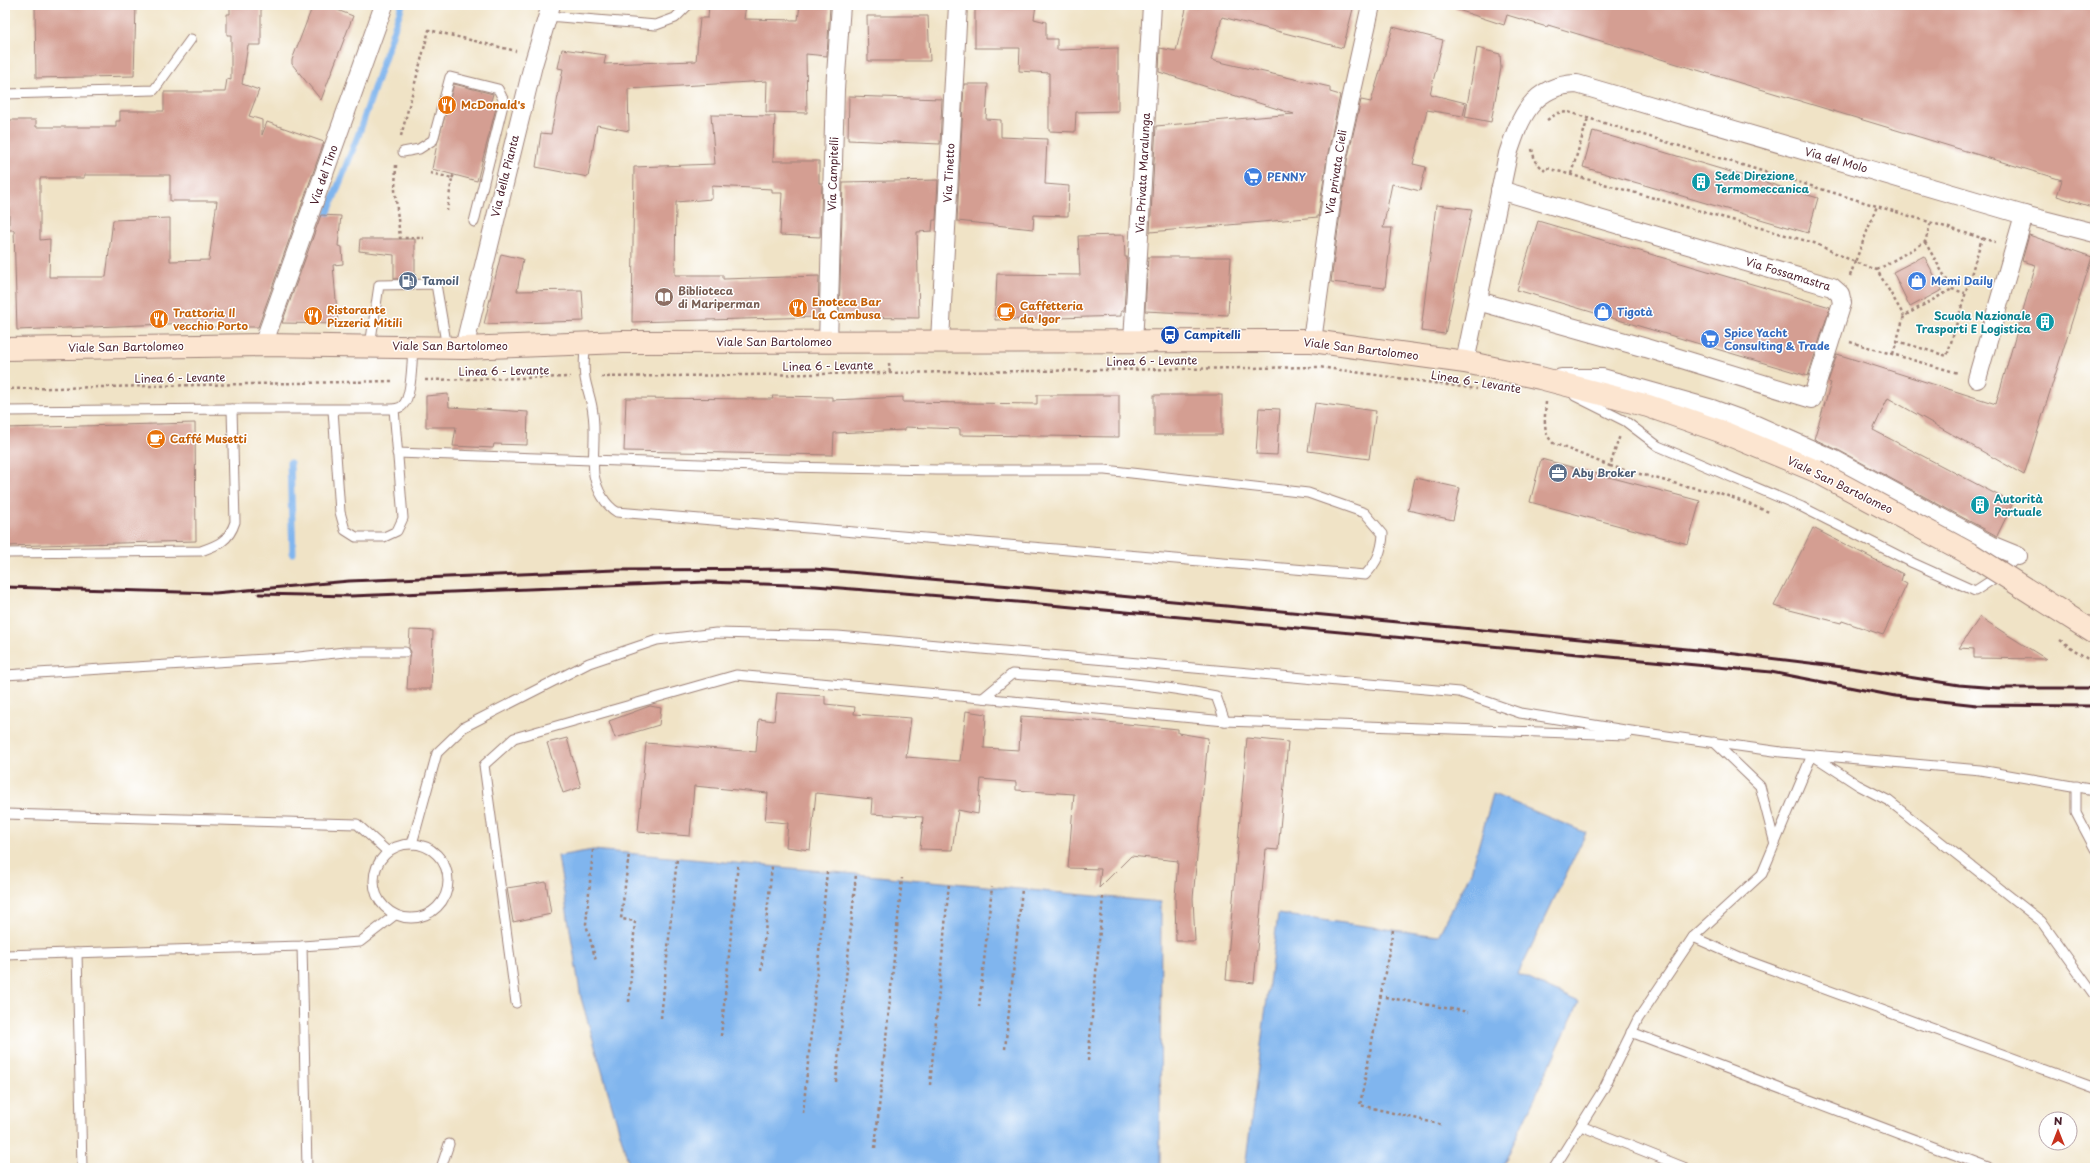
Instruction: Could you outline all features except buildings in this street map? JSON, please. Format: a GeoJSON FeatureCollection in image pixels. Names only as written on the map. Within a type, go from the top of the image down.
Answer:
{"type":"FeatureCollection","features":[{"type":"Feature","properties":{"kind":"main road","name":"Viale San Bartolomeo"},"geometry":{"type":"LineString","coordinates":[[5,349],[263,345],[413,346],[455,348],[623,342],[1312,341],[1465,362],[1540,378],[1648,406],[1720,431],[1816,471],[1972,555],[2095,632]]}},
{"type":"Feature","properties":{"kind":"street","name":"Via del Tino"},"geometry":{"type":"LineString","coordinates":[[263,345],[384,5]]}},
{"type":"Feature","properties":{"kind":"street","name":"Via Campitelli"},"geometry":{"type":"LineString","coordinates":[[828,342],[835,89],[841,5]]}},
{"type":"Feature","properties":{"kind":"street","name":"Via Tinetto"},"geometry":{"type":"LineString","coordinates":[[940,341],[958,5]]}},
{"type":"Feature","properties":{"kind":"street","name":"Via Privata Maralunga"},"geometry":{"type":"LineString","coordinates":[[1133,342],[1152,5]]}},
{"type":"Feature","properties":{"kind":"street","name":"Via privata Cieli"},"geometry":{"type":"LineString","coordinates":[[1312,341],[1336,159],[1371,5]]}},
{"type":"Feature","properties":{"kind":"street","name":"Via della Pianta"},"geometry":{"type":"LineString","coordinates":[[455,348],[549,10]]}},
{"type":"Feature","properties":{"kind":"street","name":"Via del Molo"},"geometry":{"type":"LineString","coordinates":[[1500,190],[1508,154],[1526,109],[1539,97],[1553,88],[1564,84],[1577,84],[2024,215],[2095,233]]}},
{"type":"Feature","properties":{"kind":"street"},"geometry":{"type":"LineString","coordinates":[[1465,362],[1500,190]]}},
{"type":"Feature","properties":{"kind":"street","name":"Via Fossamastra"},"geometry":{"type":"LineString","coordinates":[[1478,301],[1646,348],[1812,399],[1842,303],[1840,294],[1832,287],[1500,190]]}},
{"type":"Feature","properties":{"kind":"street"},"geometry":{"type":"LineString","coordinates":[[1977,378],[2024,215]]}},
{"type":"Feature","properties":{"kind":"street","name":"Viale San Bartolomeo"},"geometry":{"type":"LineString","coordinates":[[1540,378],[1602,378],[1705,407],[1756,425],[1835,460],[1991,545],[2018,556]]}},
{"type":"Feature","properties":{"kind":"lane"},"geometry":{"type":"LineString","coordinates":[[549,10],[656,25],[676,18],[688,5]]}},
{"type":"Feature","properties":{"kind":"lane"},"geometry":{"type":"LineString","coordinates":[[5,94],[154,90],[191,39]]}},
{"type":"Feature","properties":{"kind":"lane"},"geometry":{"type":"LineString","coordinates":[[403,152],[419,149],[433,140],[450,77],[498,89],[504,101],[474,222]]}},
{"type":"Feature","properties":{"kind":"lane"},"geometry":{"type":"LineString","coordinates":[[370,346],[379,285],[436,284],[455,348]]}},
{"type":"Feature","properties":{"kind":"lane"},"geometry":{"type":"LineString","coordinates":[[397,453],[595,460],[785,467],[937,470],[1104,470],[1308,493],[1365,513],[1382,534],[1382,550],[1372,568],[1365,575],[618,512],[608,507],[602,497],[594,475],[595,460],[593,414],[585,377],[585,344]]}},
{"type":"Feature","properties":{"kind":"lane"},"geometry":{"type":"LineString","coordinates":[[5,411],[394,409],[402,407],[406,402],[410,380],[413,346]]}},
{"type":"Feature","properties":{"kind":"lane"},"geometry":{"type":"LineString","coordinates":[[1540,378],[1625,421],[1658,446],[1802,506],[1913,563],[1975,591],[1998,576],[2018,556]]}},
{"type":"Feature","properties":{"kind":"lane"},"geometry":{"type":"LineString","coordinates":[[5,553],[201,551],[222,543],[231,534],[235,522],[232,409]]}},
{"type":"Feature","properties":{"kind":"lane"},"geometry":{"type":"LineString","coordinates":[[333,410],[340,512],[345,530],[356,537],[384,537],[398,531],[403,518],[394,409]]}},
{"type":"Feature","properties":{"kind":"lane"},"geometry":{"type":"LineString","coordinates":[[412,844],[437,753],[464,727],[589,663],[657,640],[716,633],[853,637],[1459,692],[1520,713],[1675,737],[1812,755],[1980,770],[2095,790]]}},
{"type":"Feature","properties":{"kind":"lane"},"geometry":{"type":"LineString","coordinates":[[5,675],[299,657],[345,652],[405,652]]}},
{"type":"Feature","properties":{"kind":"lane"},"geometry":{"type":"LineString","coordinates":[[983,698],[1012,674],[1121,683],[1173,688],[1216,696],[1225,721]]}},
{"type":"Feature","properties":{"kind":"lane"},"geometry":{"type":"LineString","coordinates":[[516,1003],[484,765],[514,738],[736,675],[1225,721],[1675,737]]}},
{"type":"Feature","properties":{"kind":"lane"},"geometry":{"type":"LineString","coordinates":[[1714,742],[1760,786],[1775,844]]}},
{"type":"Feature","properties":{"kind":"lane"},"geometry":{"type":"LineString","coordinates":[[1554,1168],[1603,1090],[1631,1032],[1693,936],[1762,874],[1812,755]]}},
{"type":"Feature","properties":{"kind":"lane"},"geometry":{"type":"LineString","coordinates":[[1812,755],[1858,785],[1888,801],[2041,921],[2095,996]]}},
{"type":"Feature","properties":{"kind":"lane"},"geometry":{"type":"LineString","coordinates":[[2076,786],[2076,813],[2095,849]]}},
{"type":"Feature","properties":{"kind":"lane"},"geometry":{"type":"LineString","coordinates":[[5,814],[357,824],[388,852]]}},
{"type":"Feature","properties":{"kind":"lane"},"geometry":{"type":"LineString","coordinates":[[412,844],[424,846],[435,853],[443,862],[447,873],[448,885],[445,896],[438,906],[429,914],[418,918],[406,918],[395,915],[384,908],[377,898],[373,885],[374,872],[379,861],[388,852],[399,846],[412,844]]}},
{"type":"Feature","properties":{"kind":"lane"},"geometry":{"type":"LineString","coordinates":[[5,955],[302,946],[360,942],[395,915]]}},
{"type":"Feature","properties":{"kind":"lane"},"geometry":{"type":"LineString","coordinates":[[1693,936],[1740,958],[2095,1088]]}},
{"type":"Feature","properties":{"kind":"lane"},"geometry":{"type":"LineString","coordinates":[[302,946],[307,1168]]}},
{"type":"Feature","properties":{"kind":"lane"},"geometry":{"type":"LineString","coordinates":[[77,953],[82,1168]]}},
{"type":"Feature","properties":{"kind":"lane"},"geometry":{"type":"LineString","coordinates":[[1631,1032],[1989,1168]]}},
{"type":"Feature","properties":{"kind":"lane"},"geometry":{"type":"LineString","coordinates":[[1581,1126],[1686,1168]]}},
{"type":"Feature","properties":{"kind":"lane"},"geometry":{"type":"LineString","coordinates":[[440,1168],[449,1144]]}},
{"type":"Feature","properties":{"kind":"path"},"geometry":{"type":"LineString","coordinates":[[1544,121],[1558,113],[1568,112],[2014,247]]}},
{"type":"Feature","properties":{"kind":"path"},"geometry":{"type":"LineString","coordinates":[[1571,174],[1588,118]]}},
{"type":"Feature","properties":{"kind":"path"},"geometry":{"type":"LineString","coordinates":[[1531,143],[1535,161],[1544,171]]}},
{"type":"Feature","properties":{"kind":"path"},"geometry":{"type":"LineString","coordinates":[[1547,168],[1814,244],[1877,270],[1904,316]]}},
{"type":"Feature","properties":{"kind":"path"},"geometry":{"type":"LineString","coordinates":[[430,173],[452,178]]}},
{"type":"Feature","properties":{"kind":"path"},"geometry":{"type":"LineString","coordinates":[[447,211],[452,178],[454,175]]}},
{"type":"Feature","properties":{"kind":"path"},"geometry":{"type":"LineString","coordinates":[[1855,262],[1877,206]]}},
{"type":"Feature","properties":{"kind":"path"},"geometry":{"type":"LineString","coordinates":[[1877,270],[1925,242],[1931,222]]}},
{"type":"Feature","properties":{"kind":"path"},"geometry":{"type":"LineString","coordinates":[[1897,341],[1947,356],[1982,238]]}},
{"type":"Feature","properties":{"kind":"path"},"geometry":{"type":"LineString","coordinates":[[1925,242],[1952,289],[1965,293]]}},
{"type":"Feature","properties":{"kind":"path"},"geometry":{"type":"LineString","coordinates":[[1893,354],[1904,316],[1952,289]]}},
{"type":"Feature","properties":{"kind":"path"},"geometry":{"type":"LineString","coordinates":[[1832,337],[1977,378]]}},
{"type":"Feature","properties":{"kind":"path","name":"Linea 6 - Levante"},"geometry":{"type":"LineString","coordinates":[[5,389],[585,377],[1319,367],[1482,390]]}},
{"type":"Feature","properties":{"kind":"path"},"geometry":{"type":"LineString","coordinates":[[1541,401],[1553,403]]}},
{"type":"Feature","properties":{"kind":"path"},"geometry":{"type":"LineString","coordinates":[[1546,402],[1544,424],[1547,438],[1552,443],[1610,466],[1681,485],[1720,493],[1776,515]]}},
{"type":"Feature","properties":{"kind":"path"},"geometry":{"type":"LineString","coordinates":[[1610,466],[1625,421]]}},
{"type":"Feature","properties":{"kind":"path"},"geometry":{"type":"LineString","coordinates":[[593,850],[586,924],[596,961]]}},
{"type":"Feature","properties":{"kind":"path"},"geometry":{"type":"LineString","coordinates":[[629,853],[622,919],[635,921],[629,1002]]}},
{"type":"Feature","properties":{"kind":"path"},"geometry":{"type":"LineString","coordinates":[[660,1018],[677,858]]}},
{"type":"Feature","properties":{"kind":"path"},"geometry":{"type":"LineString","coordinates":[[722,1036],[738,863]]}},
{"type":"Feature","properties":{"kind":"path"},"geometry":{"type":"LineString","coordinates":[[761,971],[772,866]]}},
{"type":"Feature","properties":{"kind":"path"},"geometry":{"type":"LineString","coordinates":[[803,1114],[827,872]]}},
{"type":"Feature","properties":{"kind":"path"},"geometry":{"type":"LineString","coordinates":[[836,1082],[856,874]]}},
{"type":"Feature","properties":{"kind":"path"},"geometry":{"type":"LineString","coordinates":[[875,1148],[902,878]]}},
{"type":"Feature","properties":{"kind":"path"},"geometry":{"type":"LineString","coordinates":[[930,1084],[949,883]]}},
{"type":"Feature","properties":{"kind":"path"},"geometry":{"type":"LineString","coordinates":[[979,1007],[992,887]]}},
{"type":"Feature","properties":{"kind":"path"},"geometry":{"type":"LineString","coordinates":[[1005,1049],[1022,889]]}},
{"type":"Feature","properties":{"kind":"path"},"geometry":{"type":"LineString","coordinates":[[1088,1061],[1103,897]]}},
{"type":"Feature","properties":{"kind":"path"},"geometry":{"type":"LineString","coordinates":[[1393,930],[1379,996],[1360,1105],[1443,1125]]}},
{"type":"Feature","properties":{"kind":"path"},"geometry":{"type":"LineString","coordinates":[[1379,996],[1468,1012]]}},
{"type":"Feature","properties":{"kind":"water"},"geometry":{"type":"Polygon","coordinates":[[[1493,794],[1586,833],[1518,974],[1579,1002],[1502,1168],[1245,1168],[1278,914],[1438,936],[1471,872],[1493,794]]]}},
{"type":"Feature","properties":{"kind":"water"},"geometry":{"type":"Polygon","coordinates":[[[593,850],[1161,902],[1160,1168],[630,1168],[581,998],[558,856],[593,850]]]}},
{"type":"Feature","properties":{"kind":"waterway"},"geometry":{"type":"LineString","coordinates":[[324,222],[358,136],[402,5]]}},
{"type":"Feature","properties":{"kind":"waterway"},"geometry":{"type":"LineString","coordinates":[[290,463],[293,553]]}},
{"type":"Feature","properties":{"kind":"railway"},"geometry":{"type":"LineString","coordinates":[[5,587],[215,593],[349,581],[615,570],[814,569],[1719,652],[1851,668],[1959,685],[1997,688],[2095,688]]}},
{"type":"Feature","properties":{"kind":"railway"},"geometry":{"type":"LineString","coordinates":[[259,594],[351,596],[708,582],[815,586],[1029,603],[1771,672],[1895,696],[1977,705],[2095,706]]}},
{"type":"Feature","properties":{"kind":"place","name":"McDonald's"},"geometry":{"type":"Point","coordinates":[447,105]}},
{"type":"Feature","properties":{"kind":"place","name":"PENNY"},"geometry":{"type":"Point","coordinates":[1253,177]}},
{"type":"Feature","properties":{"kind":"place","name":"Sede Direzione Termomeccanica"},"geometry":{"type":"Point","coordinates":[1701,182]}},
{"type":"Feature","properties":{"kind":"place","name":"Tamoil"},"geometry":{"type":"Point","coordinates":[408,281]}},
{"type":"Feature","properties":{"kind":"place","name":"Memi Daily"},"geometry":{"type":"Point","coordinates":[1917,281]}},
{"type":"Feature","properties":{"kind":"place","name":"Biblioteca di Mariperman"},"geometry":{"type":"Point","coordinates":[664,297]}},
{"type":"Feature","properties":{"kind":"place","name":"Enoteca Bar La Cambusa"},"geometry":{"type":"Point","coordinates":[798,308]}},
{"type":"Feature","properties":{"kind":"place","name":"Caffetteria da Igor"},"geometry":{"type":"Point","coordinates":[1006,312]}},
{"type":"Feature","properties":{"kind":"place","name":"Tigotà"},"geometry":{"type":"Point","coordinates":[1603,312]}},
{"type":"Feature","properties":{"kind":"place","name":"Ristorante Pizzeria Mitili"},"geometry":{"type":"Point","coordinates":[313,316]}},
{"type":"Feature","properties":{"kind":"place","name":"Trattoria Il vecchio Porto"},"geometry":{"type":"Point","coordinates":[159,319]}},
{"type":"Feature","properties":{"kind":"place","name":"Scuola Nazionale Trasporti E Logistica"},"geometry":{"type":"Point","coordinates":[2045,322]}},
{"type":"Feature","properties":{"kind":"place","name":"Campitelli"},"geometry":{"type":"Point","coordinates":[1170,335]}},
{"type":"Feature","properties":{"kind":"place","name":"Spice Yacht Consulting & Trade"},"geometry":{"type":"Point","coordinates":[1710,339]}},
{"type":"Feature","properties":{"kind":"place","name":"Caffé Musetti"},"geometry":{"type":"Point","coordinates":[156,439]}},
{"type":"Feature","properties":{"kind":"place","name":"Aby Broker"},"geometry":{"type":"Point","coordinates":[1558,473]}},
{"type":"Feature","properties":{"kind":"place","name":"Autorità Portuale"},"geometry":{"type":"Point","coordinates":[1980,505]}}]}
